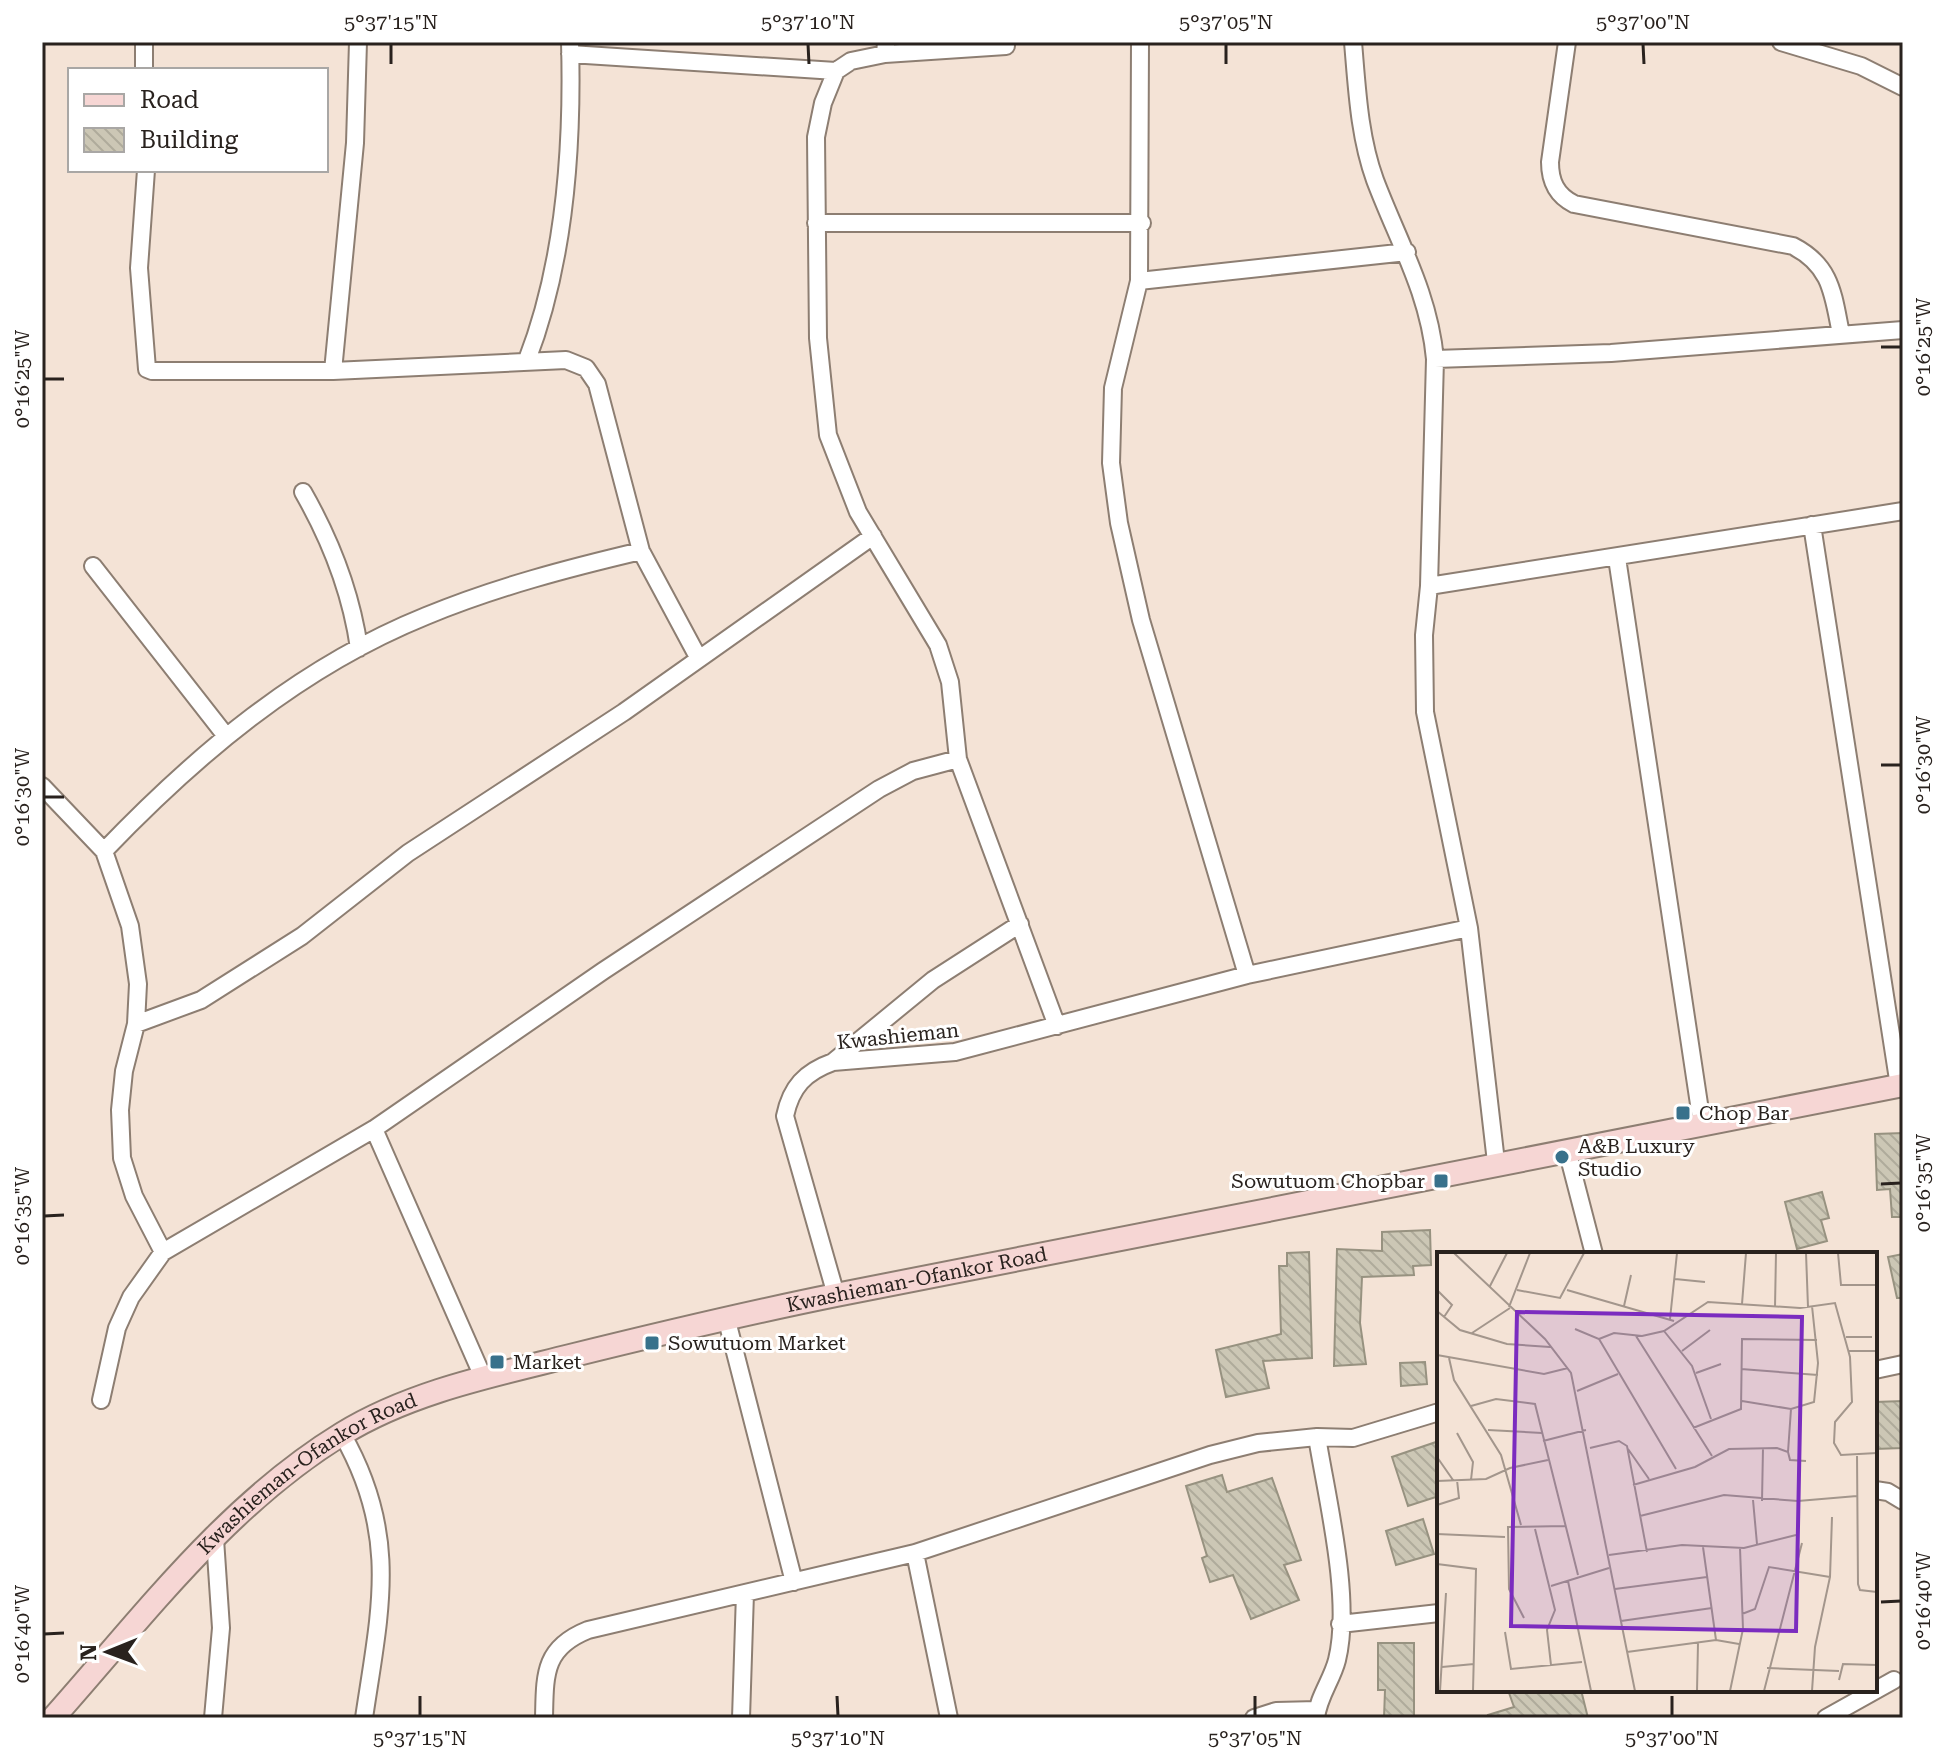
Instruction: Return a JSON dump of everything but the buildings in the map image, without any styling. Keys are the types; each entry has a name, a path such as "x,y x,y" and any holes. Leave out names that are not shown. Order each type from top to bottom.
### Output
{"main road":[{"name":"Kwashieman-Ofankor Road","path":"53,1718 168,1586 262,1494 342,1434 373,1418 483,1377 726,1317 1496,1162 1901,1086"}],"street":[{"path":"144,42 144,68"},
{"path":"333,371 355,143 358,42"},
{"path":"1140,42 1142,223 1139,281 1113,388 1111,463 1119,523 1141,620 1247,975"},
{"path":"1353,42 1360,119 1374,179 1425,298 1435,359 1429,586 1423,646 1425,712 1469,928 1496,1162"},
{"path":"1567,42 1550,162 1550,177 1564,199 1574,204 1793,246 1812,255 1829,282 1841,334"},
{"path":"1781,42 1861,66 1903,87"},
{"path":"1006,46 885,48 851,61 836,71 823,103 816,137 818,338 828,435 842,476 873,536 938,645 950,682 958,759 1057,1026"},
{"path":"527,360 543,319 559,243 570,48 836,71"},
{"path":"146,172 139,268 147,369 333,371 566,360 592,375 641,551 699,659"},
{"path":"816,223 1142,223"},
{"path":"1139,281 1407,252"},
{"path":"1435,359 1584,355 1903,330"},
{"path":"303,492 337,557 355,618 359,648"},
{"path":"1429,586 1903,511"},
{"path":"1812,525 1901,1086"},
{"path":"136,1024 201,1000 302,936 408,853 699,659 873,536"},
{"path":"104,851 177,778 226,736 305,679 359,648 424,616 481,596 550,573 641,551"},
{"path":"1617,558 1702,1124"},
{"path":"93,566 226,736"},
{"path":"101,1400 117,1328 131,1297 163,1252 374,1129 603,971 879,789 913,771 958,759"},
{"path":"43,789 104,851 130,926 136,955 136,1024 124,1071 120,1110 122,1158 134,1196 163,1252"},
{"path":"833,1062 933,980 1020,924"},
{"name":"Kwashieman","path":"836,1295 785,1116 794,1087 818,1067 833,1062 955,1052 1247,975 1469,928"},
{"path":"374,1129 483,1377"},
{"path":"1567,1150 1593,1252"},
{"path":"726,1317 794,1582"},
{"path":"1877,1370 1903,1364"},
{"path":"544,1718 549,1662 571,1637 915,1553 1210,1455 1258,1443 1317,1437 1353,1438 1437,1413"},
{"path":"342,1434 361,1467 374,1505 382,1562 378,1631 364,1718"},
{"path":"1254,1718 1276,1711 1316,1714 1337,1660 1340,1624 1333,1537 1317,1437"},
{"path":"1877,1490 1888,1492 1903,1501"},
{"path":"213,1718 221,1628 215,1539"},
{"path":"915,1553 949,1718"},
{"path":"741,1718 745,1593"},
{"path":"1340,1624 1437,1613"},
{"path":"1877,1690 1894,1680"},
{"path":"1826,1718 1873,1692"}],"place":[{"name":"Chop Bar","path":"1683,1113"},
{"name":"A&B Luxury Studio","path":"1562,1157"},
{"name":"Sowutuom Chopbar","path":"1441,1181"},
{"name":"Sowutuom Market","path":"652,1343"},
{"name":"Market","path":"497,1362"}]}
